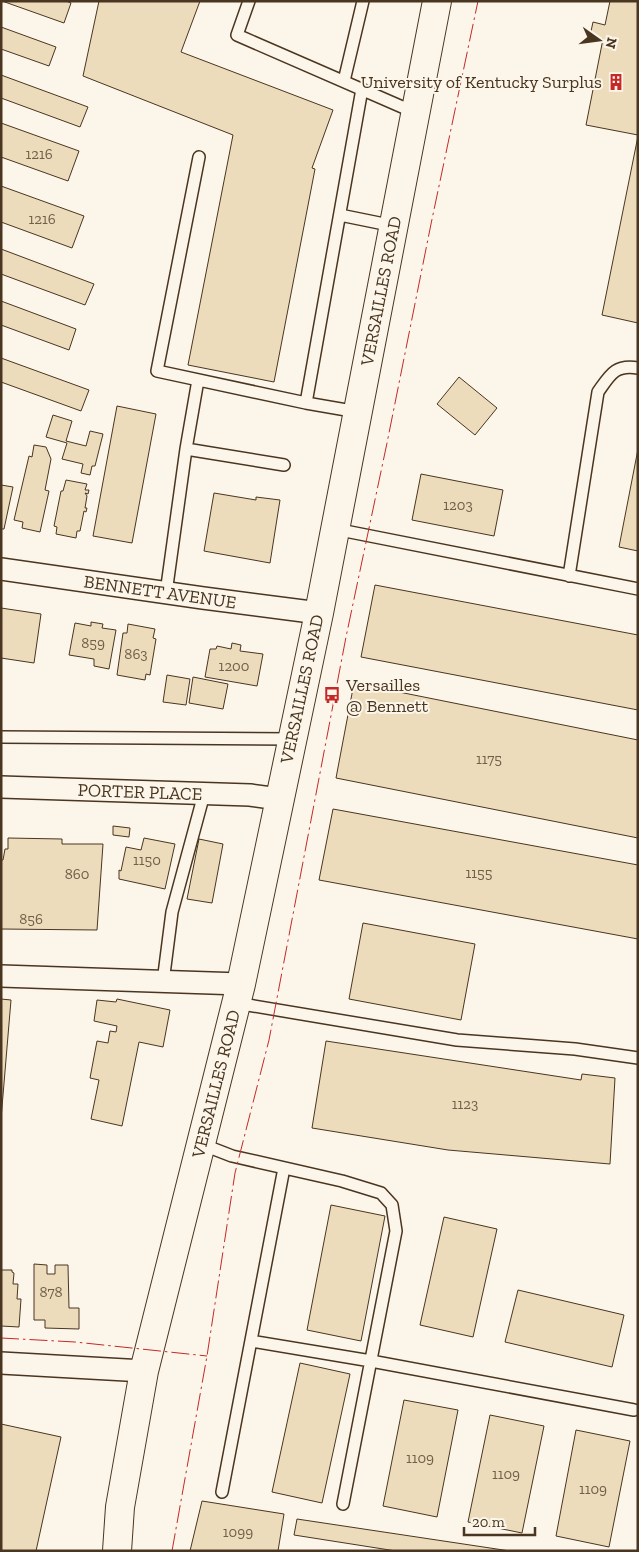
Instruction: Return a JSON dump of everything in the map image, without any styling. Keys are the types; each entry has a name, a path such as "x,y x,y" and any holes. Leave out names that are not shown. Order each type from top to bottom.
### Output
{"main road":[{"name":"VERSAILLES ROAD","path":"117,1551 120,1507 144,1371 238,994 335,530 437,1"}],"street":[{"name":"BENNETT AVENUE","path":"1,569 318,613"},
{"name":"PORTER PLACE","path":"1,787 250,795 279,798"},
{"path":"1,976 163,982 238,994"},
{"path":"1,1363 144,1371"}],"lane":[{"path":"249,1 237,35 416,113"},
{"path":"344,81 363,1"},
{"path":"306,403 362,90"},
{"path":"199,157 157,371 306,403 358,412"},
{"path":"340,215 394,226"},
{"path":"569,576 598,392 612,372 626,366 638,368"},
{"path":"166,593 186,449 198,380"},
{"path":"186,449 284,465"},
{"path":"335,530 638,589"},
{"path":"1,737 292,739"},
{"path":"163,982 172,912 204,794"},
{"path":"238,994 457,1040 575,1049 638,1058"},
{"path":"201,1144 232,1156 342,1180 381,1193 392,1205 396,1231 343,1504"},
{"path":"222,1492 284,1168"},
{"path":"251,1341 634,1410"}],"building":[{"path":"2,1 66,1 71,3 64,23"},
{"path":"99,1 200,1 181,52 333,110 312,168 315,169 274,382 188,365 233,135 83,76"},
{"name":"University of Kentucky Surplus","path":"610,1 638,1 638,135 586,125 603,39 590,36 593,22 605,25"},
{"path":"1,27 56,47 49,66 1,49"},
{"path":"1,75 88,107 80,127 1,98"},
{"path":"1,123 79,151 68,181 1,157"},
{"path":"638,136 638,323 602,315"},
{"path":"1,186 84,216 72,248 1,222"},
{"path":"1,249 94,284 85,305 1,274"},
{"path":"1,301 76,329 69,350 1,325"},
{"path":"1,358 89,390 81,411 1,382"},
{"path":"459,377 497,408 475,435 437,404"},
{"path":"117,406 156,414 132,543 93,536"},
{"path":"53,415 72,421 66,441 86,446 90,431 103,434 95,466 92,466 90,475 81,473 83,464 62,459 67,443 46,437"},
{"path":"34,445 46,447 51,459 45,490 49,491 40,532 22,528 23,522 14,520 29,456 32,457"},
{"path":"638,449 638,551 619,547"},
{"path":"421,474 503,490 494,536 412,520"},
{"path":"66,480 87,484 85,490 89,490 88,494 85,493 87,496 85,508 87,508 86,512 84,511 80,531 77,531 76,538 56,534 57,527 54,526 61,491 63,491"},
{"path":"1,485 13,487 4,529 1,529"},
{"path":"214,493 256,500 256,497 280,500 270,563 204,551"},
{"path":"375,585 638,635 638,710 361,657"},
{"path":"1,608 41,614 34,663 1,658"},
{"path":"91,622 103,624 102,628 116,630 109,669 94,666 94,659 69,655 75,623 91,626"},
{"path":"128,624 155,629 153,638 156,639 150,675 146,674 145,680 117,675 123,633 127,633"},
{"path":"232,643 241,645 240,651 263,654 257,686 205,677 210,649 216,649 217,646 231,649"},
{"path":"167,675 190,679 186,705 163,702"},
{"path":"193,677 228,684 223,709 189,703"},
{"path":"354,683 638,740 638,838 336,778"},
{"path":"333,809 638,865 638,939 319,880"},
{"path":"113,826 130,828 129,837 113,835"},
{"path":"8,838 62,839 62,844 103,844 97,930 1,929 1,860 3,860 5,849 8,849"},
{"path":"144,838 175,844 165,889 119,879 119,870 121,871 126,847 141,850"},
{"path":"199,839 223,844 212,903 187,899"},
{"path":"363,923 475,944 461,1020 349,999"},
{"path":"1,999 11,1000 1,1119"},
{"path":"117,999 170,1010 163,1047 139,1042 122,1126 91,1119 99,1080 90,1078 97,1041 108,1043 110,1031 116,1032 117,1026 94,1021 97,1000 116,1002"},
{"path":"326,1041 581,1080 582,1074 615,1078 610,1164 448,1150 312,1128"},
{"path":"331,1205 385,1216 361,1341 307,1330"},
{"path":"444,1217 497,1229 473,1337 420,1325"},
{"path":"34,1264 47,1265 47,1274 55,1274 55,1265 68,1265 69,1308 79,1308 79,1329 45,1328 45,1320 34,1320"},
{"path":"1,1270 12,1270 14,1273 13,1284 18,1284 17,1299 21,1299 19,1327 1,1326"},
{"path":"518,1290 624,1315 612,1367 505,1342"},
{"path":"300,1363 350,1374 322,1503 272,1492"},
{"path":"404,1400 458,1410 437,1517 383,1506"},
{"path":"490,1415 544,1426 522,1533 468,1522"},
{"path":"1,1424 61,1437 36,1551 1,1551"},
{"path":"576,1430 630,1441 609,1547 556,1536"},
{"path":"202,1501 284,1514 278,1551 190,1551"},
{"path":"297,1519 510,1551 396,1551 294,1535"}],"power":[{"path":"172,1551 207,1356 235,1173 269,1040 346,637 478,1"},
{"path":"1,1338 75,1342 207,1356"}],"place":[{"name":"University of Kentucky Surplus","path":"616,82"},
{"name":"Versailles @ Bennett","path":"332,695"}]}
